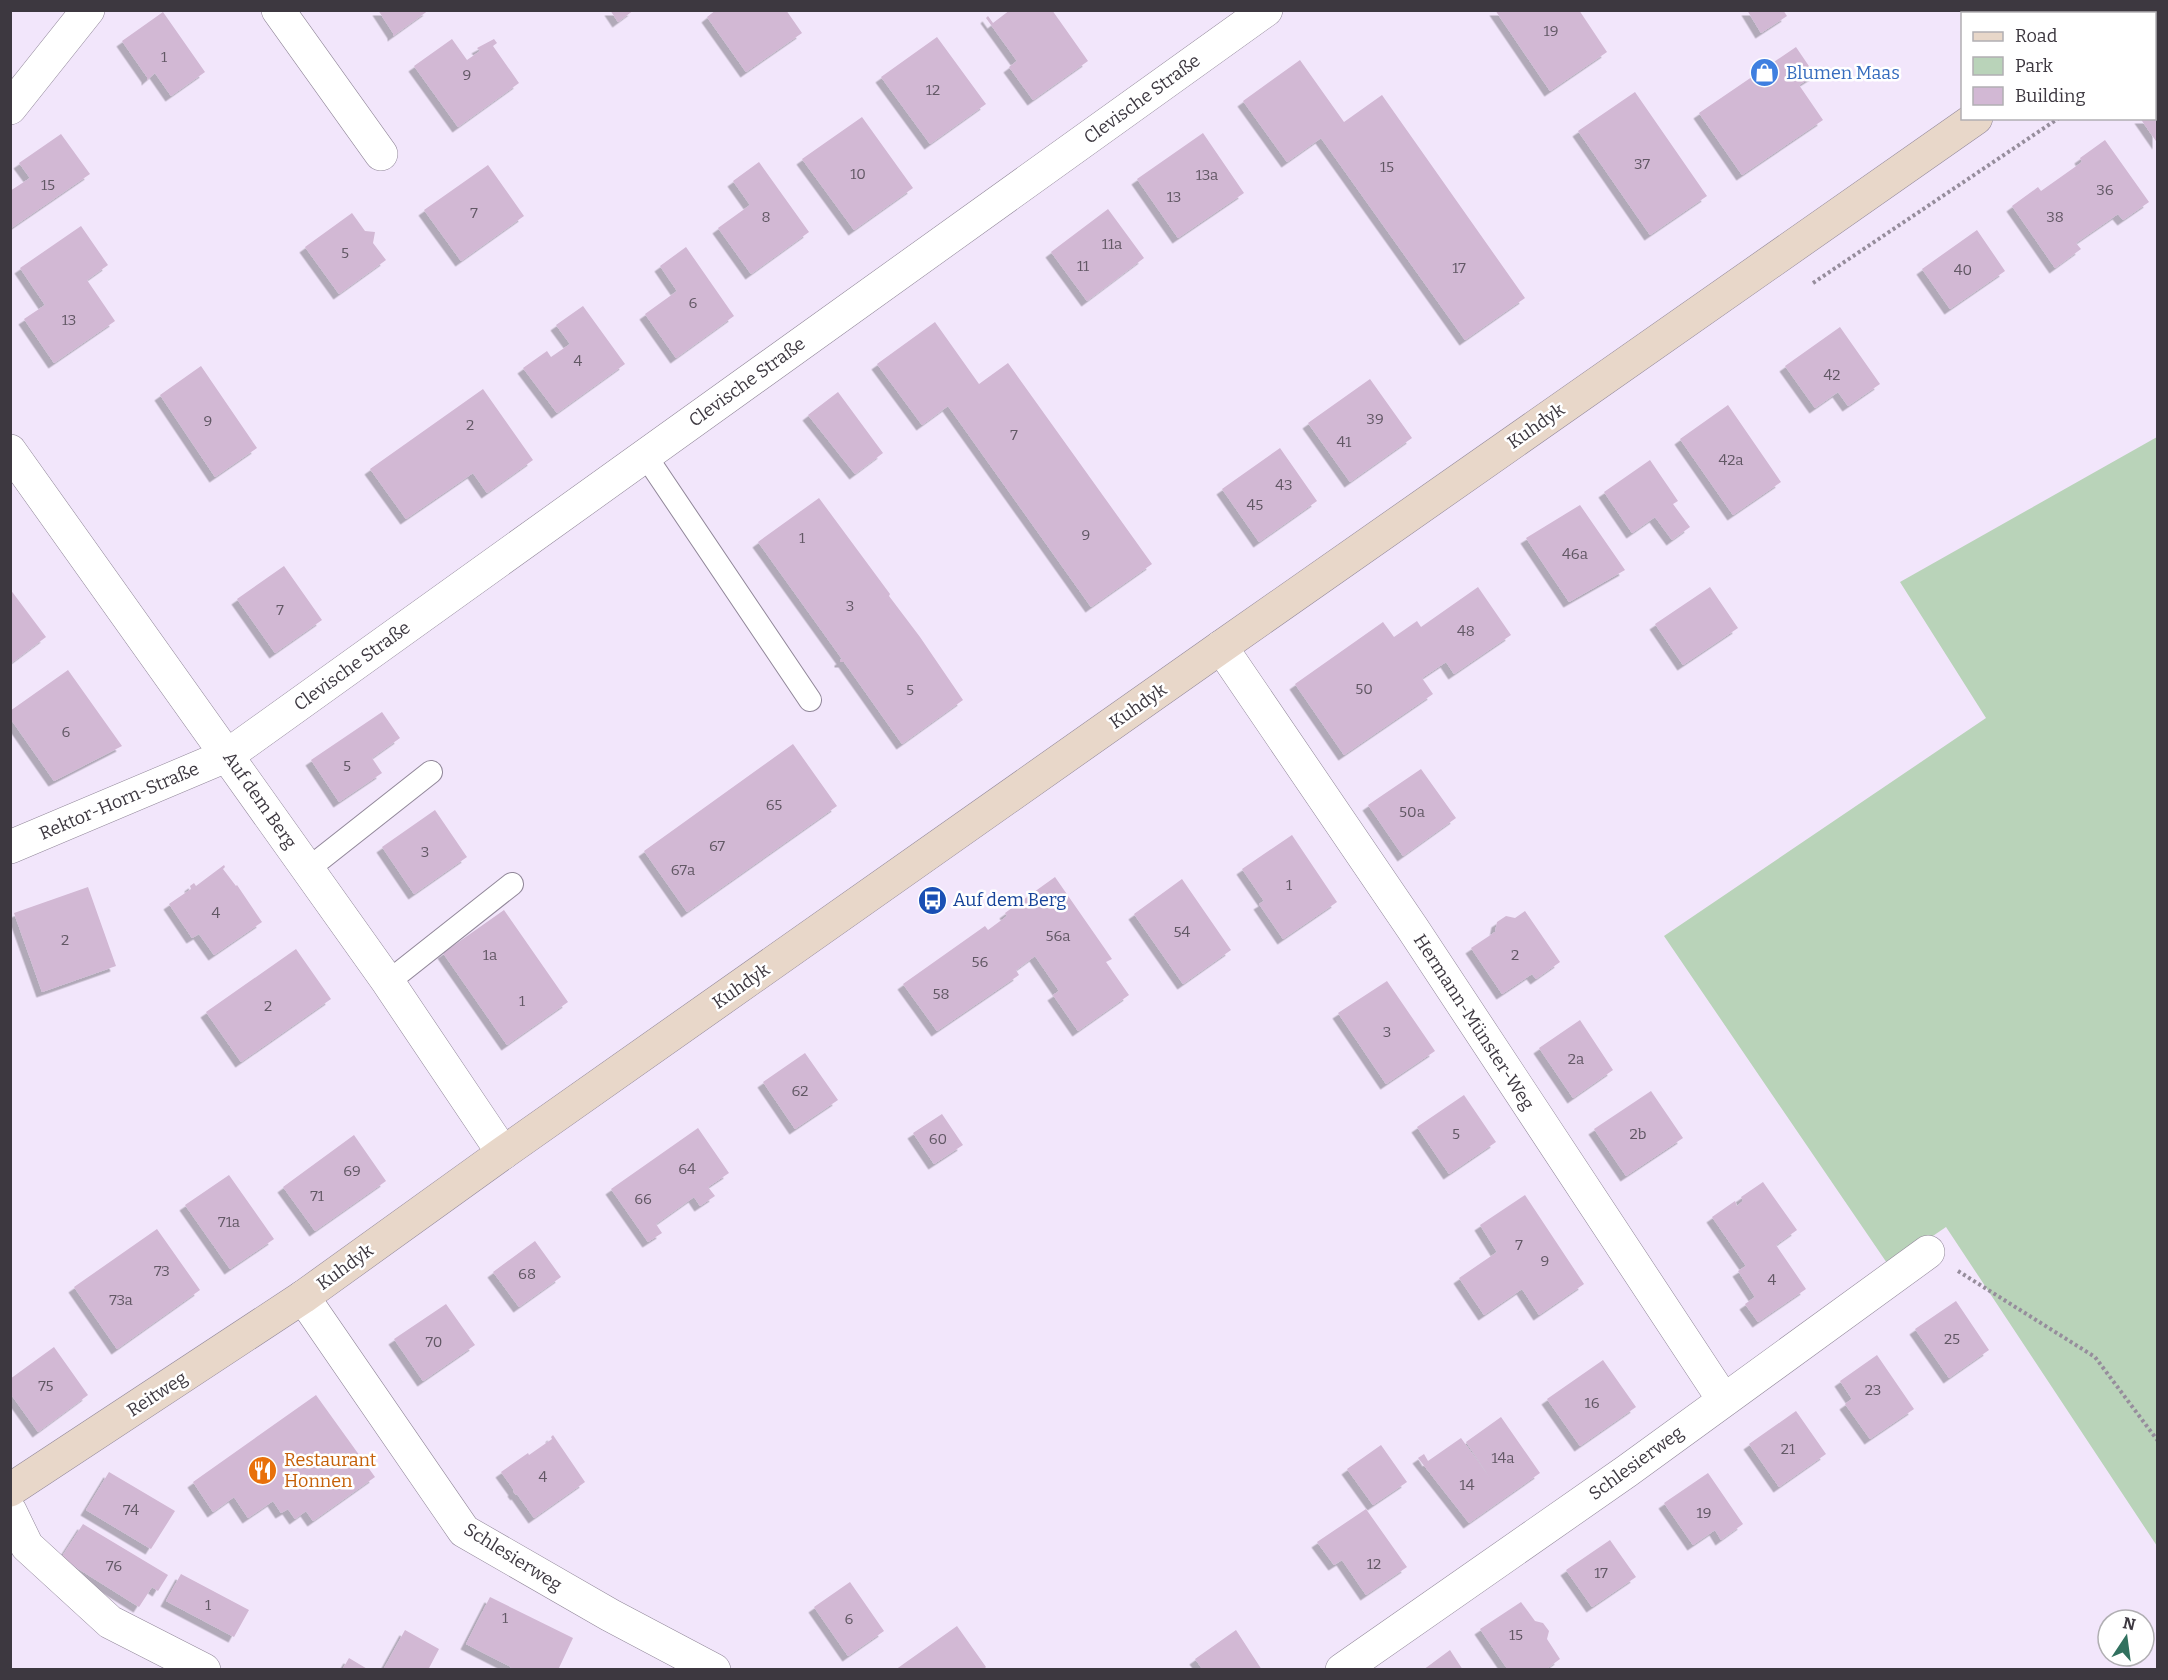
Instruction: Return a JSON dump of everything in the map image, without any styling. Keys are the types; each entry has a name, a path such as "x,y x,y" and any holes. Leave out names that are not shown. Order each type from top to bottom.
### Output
{"main road":[{"name":"Kuhdyk","path":"303,1297 503,1153 1221,647 1974,120"},
{"name":"Reitweg","path":"10,1490 303,1297"}],"street":[{"path":"10,108 88,10"},
{"path":"278,10 381,154"},
{"name":"Clevische Straße","path":"228,754 1266,10"},
{"name":"Auf dem Berg","path":"10,451 228,754 388,982 503,1153"},
{"name":"Hermann-Münster-Weg","path":"1221,647 1420,939 1724,1399"},
{"name":"Rektor-Horn-Straße","path":"10,847 228,754"},
{"name":"Schlesierweg","path":"1342,1670 1627,1470 1928,1252"},
{"name":"Schlesierweg","path":"303,1297 464,1531 610,1615 714,1670"},
{"path":"10,1511 27,1546 110,1622 204,1670"}],"lane":[{"path":"645,455 810,700"},
{"path":"308,869 431,772"},
{"path":"388,982 512,884"}],"path":[{"path":"1928,1252 2095,1357 2157,1441"}],"green space":[{"path":"2157,437 2157,1546 1946,1227 1889,1266 1664,936 1986,718 1900,582"}],"building":[{"path":"378,10 429,10 393,36"},
{"path":"610,10 634,10 618,22"},
{"path":"716,10 786,10 802,33 746,72 707,17"},
{"path":"1010,10 1052,10 1088,61 1033,100 1009,67 1017,61 986,18 988,16 993,23"},
{"path":"1495,10 1579,10 1607,52 1550,91"},
{"path":"1747,10 1783,10 1787,16 1761,33"},
{"path":"163,12 205,72 171,96 155,73 147,80 122,41"},
{"path":"937,37 986,104 930,144 881,77"},
{"path":"452,39 467,60 480,51 477,48 494,39 497,43 493,46 519,83 458,127 414,66"},
{"path":"1796,47 1815,75 1799,85 1823,120 1742,175 1699,113"},
{"path":"1300,60 1344,122 1382,95 1525,298 1465,340 1321,138 1287,162 1243,101"},
{"path":"1635,92 1707,196 1650,235 1578,131"},
{"path":"2158,103 2158,144 2141,120 2156,120 2156,104"},
{"path":"862,117 913,188 854,230 802,159"},
{"path":"1203,133 1244,193 1178,238 1137,179"},
{"path":"61,134 90,174 10,229 10,191 30,178 19,163"},
{"path":"2105,140 2149,202 2123,220 2118,214 2076,243 2081,249 2055,268 2012,206 2038,187 2041,191 2082,162 2080,158"},
{"path":"759,162 809,232 751,274 718,228 750,205 733,181"},
{"path":"488,165 524,216 461,261 424,210"},
{"path":"1108,209 1144,258 1087,301 1051,252"},
{"path":"352,213 365,231 375,232 373,243 386,260 339,294 305,247"},
{"path":"81,226 108,265 87,280 115,321 54,363 24,319 45,305 20,268"},
{"path":"1977,230 2005,271 1950,309 1922,269"},
{"path":"686,247 734,316 676,358 645,314 677,291 660,266"},
{"path":"583,306 625,364 557,413 523,368 547,351 551,357 570,344 556,325"},
{"path":"935,322 979,384 1008,363 1152,564 1091,607 948,406 922,425 877,364"},
{"path":"1840,327 1880,384 1848,406 1838,392 1815,408 1785,366"},
{"path":"201,366 257,448 215,477 160,395"},
{"path":"1370,379 1412,438 1350,482 1308,423"},
{"path":"483,389 533,460 487,493 473,473 406,519 370,469"},
{"path":"838,392 883,453 855,474 808,415"},
{"path":"1728,405 1781,482 1733,515 1680,439"},
{"path":"1280,448 1317,501 1259,542 1222,489"},
{"path":"1650,460 1678,501 1673,504 1690,527 1672,540 1655,517 1632,533 1604,492"},
{"path":"819,498 890,594 889,596 963,700 902,744 844,662 840,662 842,659 758,542"},
{"path":"1580,505 1625,570 1569,602 1526,538"},
{"path":"284,566 322,620 275,653 237,599"},
{"path":"1478,587 1511,635 1454,674 1446,662 1422,678 1433,694 1344,755 1295,684 1383,622 1394,637 1417,621 1421,627"},
{"path":"1710,587 1738,628 1683,665 1655,624"},
{"path":"10,589 46,637 10,664"},
{"path":"68,670 122,746 54,781 10,718 10,711"},
{"path":"382,712 400,738 372,758 382,773 339,802 311,760"},
{"path":"793,744 837,806 687,912 644,851"},
{"path":"1421,769 1456,818 1403,856 1368,805"},
{"path":"435,810 467,857 414,894 382,847"},
{"path":"1292,835 1337,902 1283,939 1259,904 1264,901 1242,869"},
{"path":"224,865 223,869 262,922 214,955 199,934 192,938 169,904 191,889 190,886 194,883 196,886"},
{"path":"1055,877 1112,959 1106,962 1129,995 1078,1031 1053,995 1059,991 1035,956 1016,970 1019,975 937,1031 903,984 985,926 988,930 1007,916 1005,913"},
{"path":"1182,879 1231,950 1183,984 1134,914"},
{"path":"88,887 116,966 42,992 14,913"},
{"path":"504,910 568,1002 507,1045 443,953"},
{"path":"1525,911 1560,962 1536,979 1532,974 1502,994 1471,948 1495,932 1497,922 1506,916 1515,918"},
{"path":"296,949 331,999 241,1062 206,1012"},
{"path":"1387,981 1435,1051 1386,1084 1338,1013"},
{"path":"1580,1020 1613,1070 1573,1098 1539,1048"},
{"path":"805,1053 838,1100 795,1129 763,1082"},
{"path":"1651,1091 1683,1138 1626,1176 1594,1129"},
{"path":"1464,1095 1496,1142 1449,1174 1417,1127"},
{"path":"942,1114 963,1145 934,1164 913,1133"},
{"path":"698,1128 729,1173 708,1187 715,1196 700,1206 694,1197 656,1224 662,1233 648,1242 611,1189"},
{"path":"354,1135 386,1181 315,1231 283,1187"},
{"path":"229,1175 274,1239 230,1269 185,1205"},
{"path":"1763,1182 1797,1230 1776,1245 1806,1289 1758,1322 1745,1304 1755,1297 1738,1271 1746,1266 1712,1217 1735,1201 1737,1206 1743,1201 1741,1197"},
{"path":"1525,1195 1584,1284 1539,1315 1522,1289 1484,1315 1459,1278 1497,1252 1480,1225"},
{"path":"157,1229 200,1290 117,1349 74,1287"},
{"path":"535,1241 561,1277 519,1307 493,1272"},
{"path":"1956,1301 1989,1350 1949,1378 1915,1329"},
{"path":"446,1304 475,1345 423,1381 394,1339"},
{"path":"54,1347 88,1395 38,1432 10,1393 10,1379"},
{"path":"1877,1355 1914,1409 1870,1439 1845,1404 1852,1399 1840,1381"},
{"path":"1603,1360 1636,1407 1580,1446 1547,1399"},
{"path":"316,1395 375,1477 313,1521 306,1511 295,1519 288,1509 281,1513 273,1501 248,1518 234,1497 213,1512 193,1482"},
{"path":"1796,1411 1826,1454 1779,1487 1749,1444"},
{"path":"1501,1417 1540,1473 1469,1523 1418,1458 1424,1454 1428,1461 1461,1438 1490,1478 1466,1442"},
{"path":"553,1435 585,1482 534,1518 501,1472 552,1439"},
{"path":"1381,1445 1407,1482 1373,1505 1347,1469"},
{"path":"109,1472 175,1511 151,1549 86,1510"},
{"path":"1708,1473 1743,1524 1721,1540 1715,1530 1693,1545 1664,1503"},
{"path":"1366,1509 1407,1567 1366,1595 1342,1560 1334,1565 1317,1542"},
{"path":"83,1524 168,1575 158,1591 152,1587 139,1607 61,1558"},
{"path":"1610,1540 1636,1577 1592,1607 1566,1570"},
{"path":"181,1574 249,1610 234,1637 166,1601"},
{"path":"850,1582 884,1631 848,1656 814,1607"},
{"path":"490,1597 573,1638 558,1670 509,1670 511,1667 466,1644"},
{"path":"1521,1602 1535,1621 1543,1623 1549,1631 1547,1639 1560,1659 1545,1670 1508,1670 1480,1629"},
{"path":"957,1626 986,1667 983,1670 895,1670"},
{"path":"405,1630 439,1649 428,1670 383,1670"},
{"path":"1236,1630 1262,1670 1203,1670 1195,1659"},
{"path":"1450,1650 1463,1670 1423,1670"},
{"path":"349,1658 369,1670 342,1670"}],"place":[{"name":"Blumen Maas","path":"1765,73"},
{"name":"Auf dem Berg","path":"932,900"},
{"name":"Restaurant Honnen","path":"263,1470"}]}
